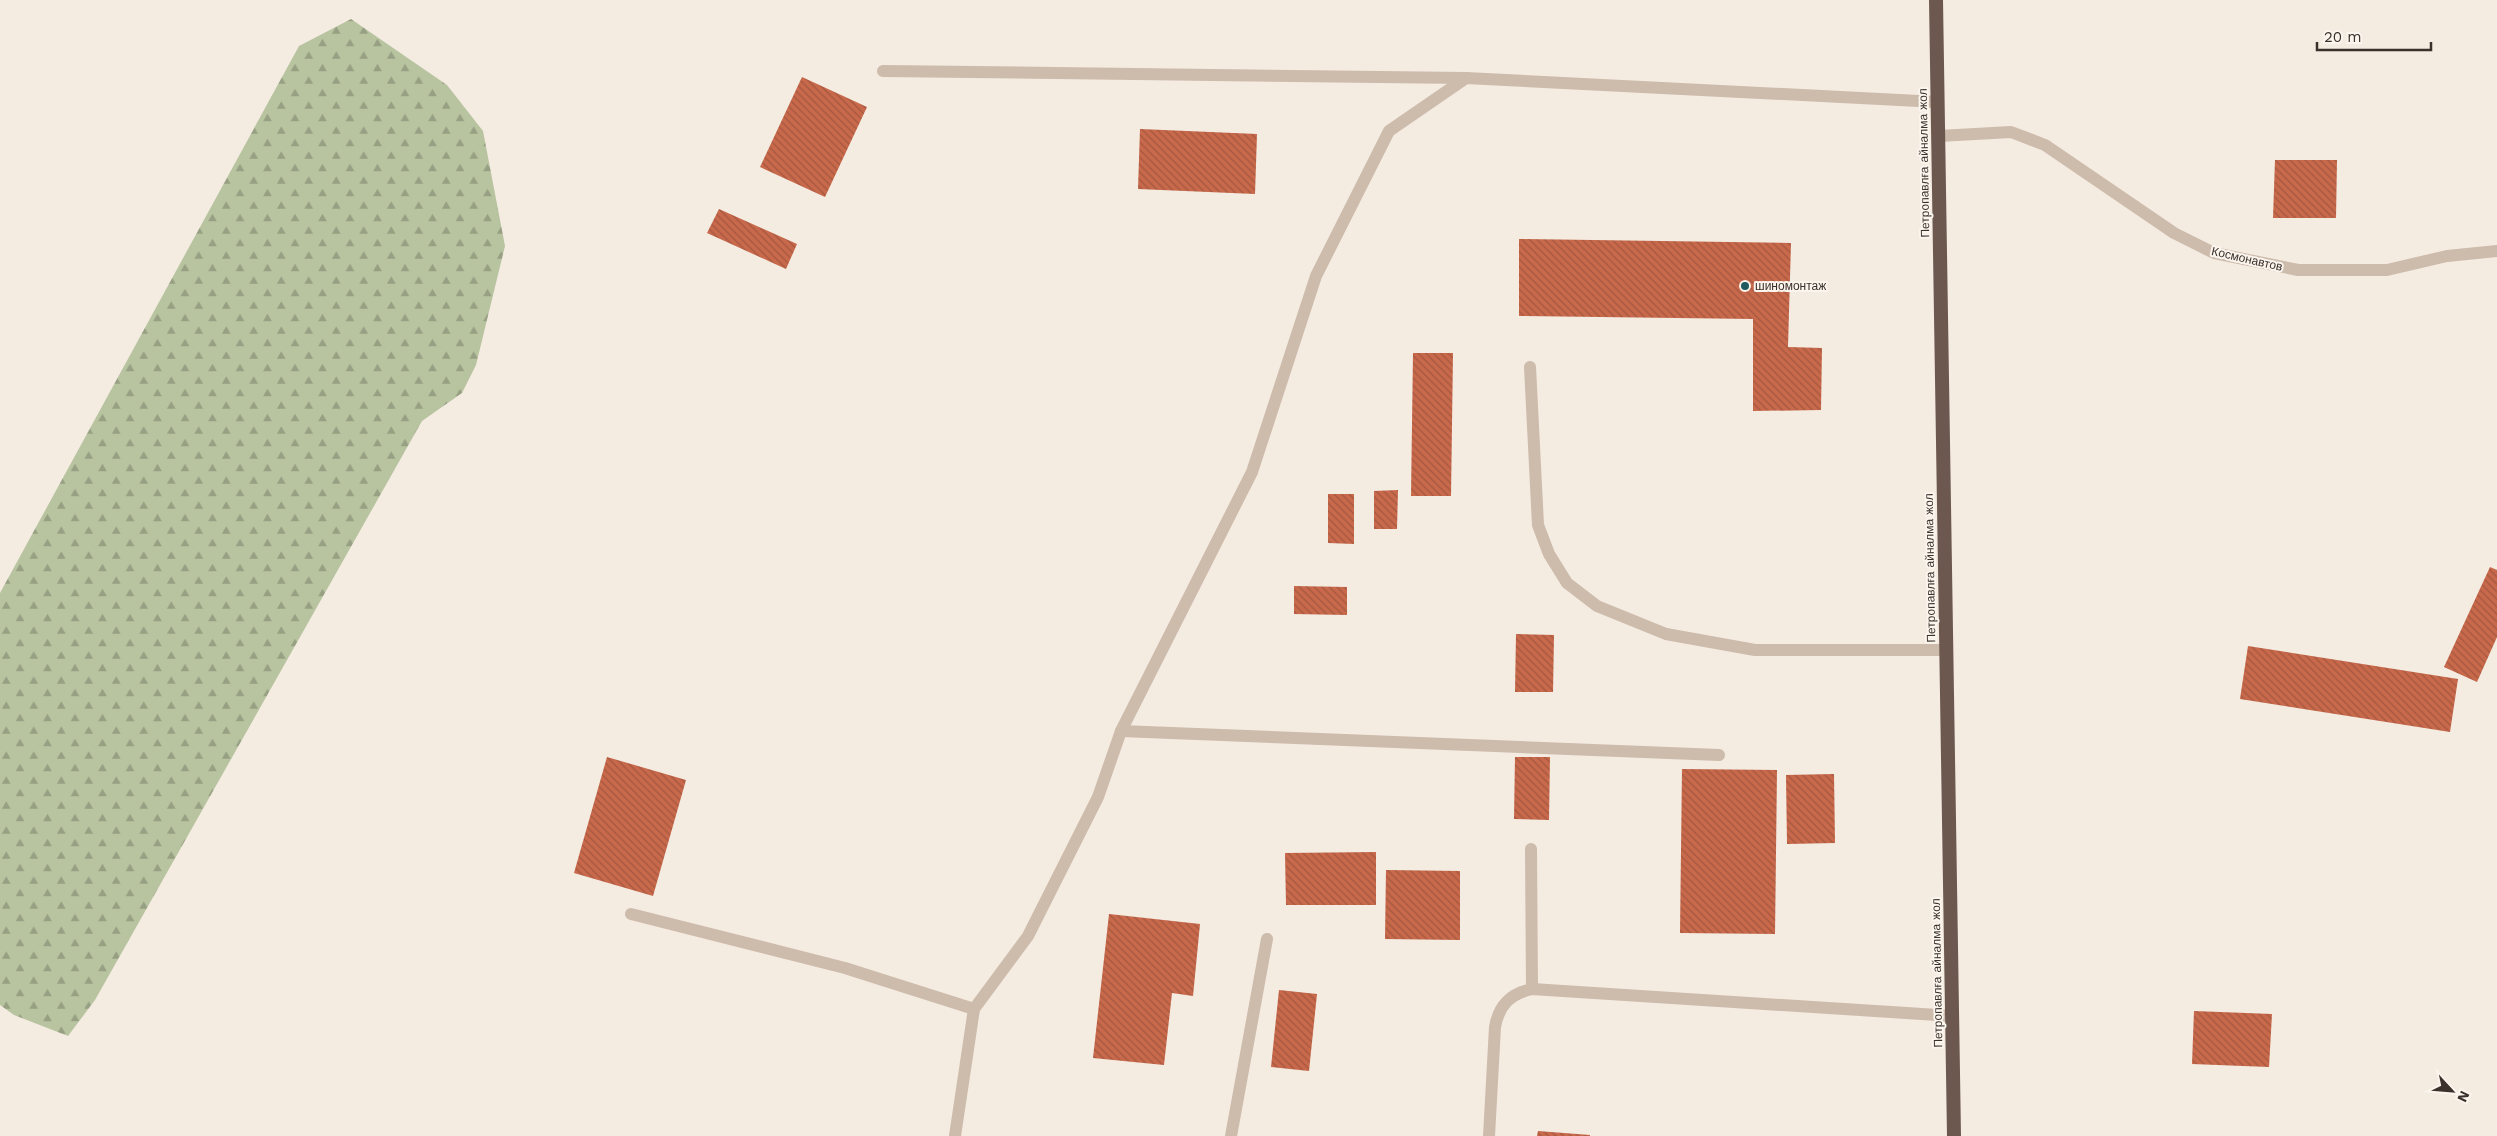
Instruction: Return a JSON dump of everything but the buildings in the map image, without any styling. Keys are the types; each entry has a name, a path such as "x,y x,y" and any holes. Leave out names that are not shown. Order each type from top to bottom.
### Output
{"highway":[{"name":"Петропавлға айналма жол","path":"1936,0 1954,1136"}],"street":[{"path":"883,71 1466,78 1938,102"},
{"path":"955,1136 974,1009 1028,936 1098,797 1121,731 1252,472 1316,276 1389,131 1466,78"},
{"name":"Космонавтов","path":"1939,136 2011,132 2045,146 2174,233 2214,253 2298,270 2387,270 2447,256 2497,250"},
{"path":"1530,367 1538,525 1549,554 1567,583 1597,606 1666,634 1755,650 1946,650"},
{"path":"1121,731 1719,755"},
{"path":"1531,850 1532,989"},
{"path":"631,914 845,968 974,1009"},
{"path":"1231,1136 1267,940"},
{"path":"1489,1136 1498,1013 1506,1001 1519,992 1532,989 1953,1016"}],"green space":[{"path":"351,19 447,85 483,131 505,246 476,365 462,393 422,421 95,1000 68,1036 14,1015 0,1005 0,593 299,46"}],"place":[{"name":"шиномонтаж","path":"1745,286"}]}
